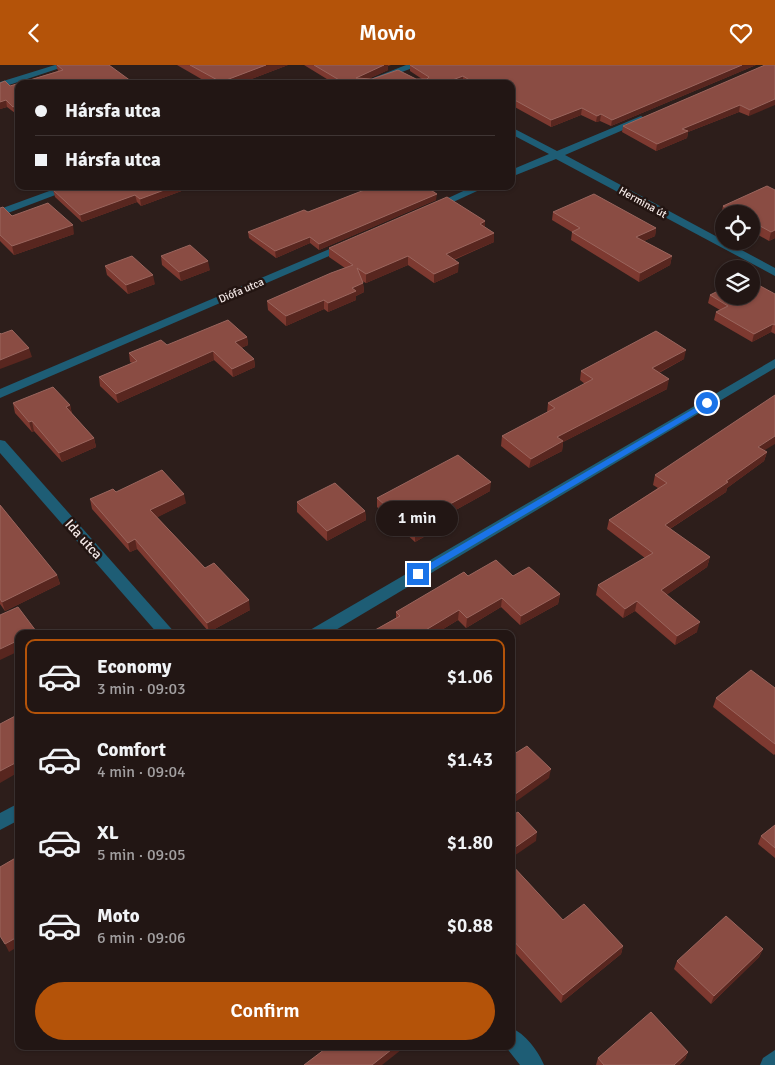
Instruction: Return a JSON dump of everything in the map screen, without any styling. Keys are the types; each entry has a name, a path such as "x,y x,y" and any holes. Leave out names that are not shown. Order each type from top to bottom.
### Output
{"street":[{"path":"16,80 64,65"},
{"path":"388,65 403,73"},
{"path":"377,80 403,73 415,65"},
{"path":"0,85 15,80"},
{"path":"515,172 654,113"},
{"name":"Hermina út","path":"515,132 775,273"},
{"path":"0,213 63,190"},
{"path":"419,214 474,190"},
{"name":"Diófa utca","path":"0,394 355,241"},
{"path":"323,630 775,363"},
{"name":"Ida utca","path":"0,444 164,630"},
{"path":"0,822 15,813"},
{"path":"515,1043 534,1065"},
{"path":"770,1065 775,1060"}],"building":[{"path":"57,65 109,65 130,80 30,80 63,70"},
{"path":"190,65 266,65 226,80 217,80"},
{"path":"314,65 384,65 356,78 372,79 398,70 416,79 427,79 429,77 410,65 742,65 612,120 601,114 597,116 582,108 551,120 515,100 515,80 470,80 463,76 452,80 339,80"},
{"path":"765,65 775,65 775,99 750,110 740,105 682,129 688,131 657,144 623,126"},
{"path":"5,81 10,86 15,84 15,106 13,107 6,100 0,102 0,83"},
{"path":"767,186 775,190 775,230 771,232 760,226 760,205 725,205"},
{"path":"53,190 164,190 140,199 135,195 80,215"},
{"path":"364,190 430,190 437,194 319,244 310,237 275,251 248,232 304,210 308,212"},
{"path":"594,194 656,228 636,237 672,256 640,273 572,232 580,228 553,212"},
{"path":"447,197 485,221 480,224 494,233 446,254 459,263 434,274 408,256 366,274 357,268 363,283 352,288 356,291 328,303 324,300 286,316 267,301 353,265 329,248"},
{"path":"48,203 73,225 12,246 0,235 0,208 3,207 12,216"},
{"path":"190,245 208,261 179,272 161,256"},
{"path":"132,256 153,275 126,285 105,266"},
{"path":"760,286 775,294 775,325 773,324 754,334 716,312 728,306 726,305 760,305"},
{"path":"228,320 247,337 235,342 254,359 232,369 213,351 116,394 99,377 137,361 129,353 161,340 167,345"},
{"path":"12,330 29,348 0,360 0,333"},
{"path":"656,331 686,350 652,368 669,379 557,437 563,441 531,459 502,436 555,408 548,403 593,379 581,371"},
{"path":"53,387 70,405 66,407 94,438 59,453 32,421 29,422 13,403"},
{"path":"775,395 775,436 758,447 767,452 726,481 728,482 665,525 710,557 661,590 700,622 677,636 637,601 625,609 598,585 653,553 609,520 667,483 655,475"},
{"path":"458,455 491,482 437,511 443,516 415,532 377,498"},
{"path":"162,470 184,494 150,510 205,568 214,563 249,600 207,623 135,539 128,543 90,499 113,489 116,492"},
{"path":"335,483 365,511 327,531 297,502"},
{"path":"0,505 57,575 2,602 0,599"},
{"path":"496,560 513,576 529,567 560,594 521,616 502,598 467,618 459,610 426,630 375,630 400,616 396,612 464,572 468,576"},
{"path":"18,607 35,630 15,630 15,642 0,649 0,615"},
{"path":"751,670 775,688 775,744 716,698"},
{"path":"15,716 15,763 0,771 0,724"},
{"path":"527,746 551,769 515,794 515,754"},
{"path":"518,812 537,832 515,847 515,814"},
{"path":"775,825 775,848 761,836"},
{"path":"15,858 15,938 5,944 0,936 0,867"},
{"path":"515,868 563,920 584,904 623,946 563,995 515,942"},
{"path":"726,916 763,949 714,996 677,961"},
{"path":"651,1012 688,1052 674,1065 604,1065 598,1058"},
{"path":"324,1050 391,1050 372,1065 304,1065"}],"route":[{"path":"418,574 707,403"}]}
